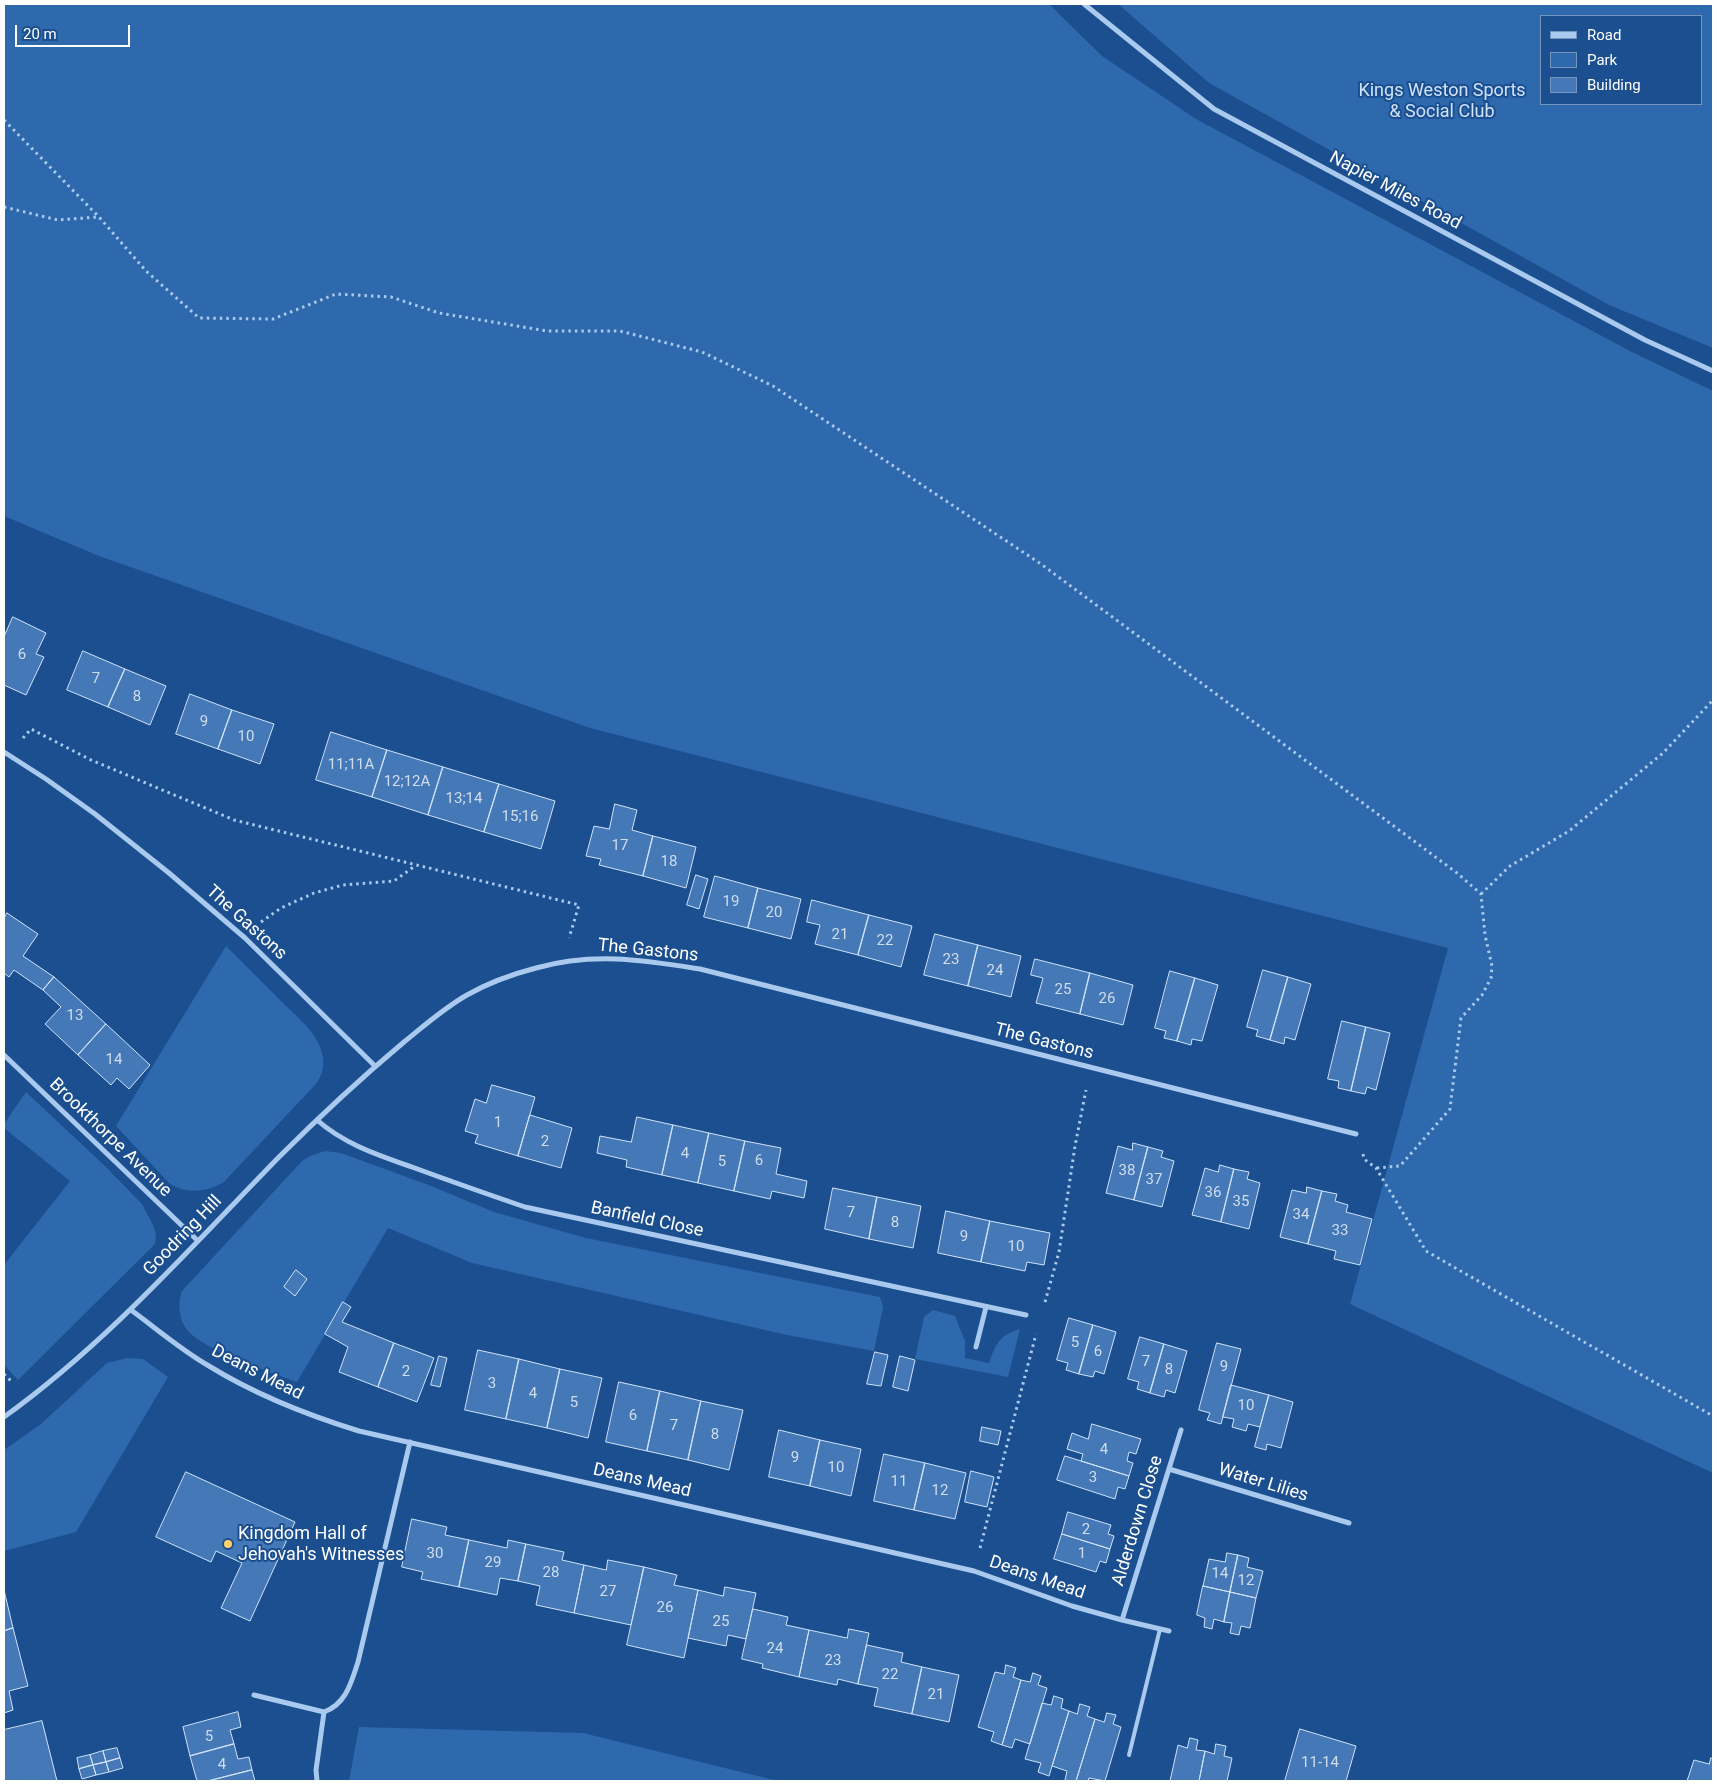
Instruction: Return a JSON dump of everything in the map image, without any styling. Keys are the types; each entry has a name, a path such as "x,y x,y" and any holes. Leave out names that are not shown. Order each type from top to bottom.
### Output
{"street":[{"name":"Napier Miles Road","path":"1084,4 1214,109 1636,335 1713,371"},
{"name":"The Gastons","path":"6,754 46,779 95,814 169,873 245,938 375,1066 442,1011 469,994 504,978 537,967 578,959 613,958 700,969 1356,1134"},
{"name":"Brookthorpe Avenue","path":"4,1055 197,1240"},
{"name":"Goodring Hill","path":"4,1417 82,1354 131,1310 197,1240 317,1120 375,1066"},
{"name":"Banfield Close","path":"317,1120 329,1130 361,1148 475,1191 525,1207 1026,1315"},
{"path":"976,1347 986,1307"},
{"name":"Deans Mead","path":"131,1310 208,1366 247,1388 327,1421 360,1431 974,1571 1072,1606 1169,1631"},
{"name":"Alderdown Close","path":"1122,1620 1181,1430"},
{"path":"254,1694 324,1712 336,1706 345,1695 358,1662 410,1442"},
{"name":"Water Lilies","path":"1169,1469 1349,1523"},
{"path":"317,1781 316,1770 324,1712"}],"lane":[{"path":"1129,1754 1160,1629"}],"path":[{"path":"4,120 99,217 146,271 199,318 273,319 336,294 391,297 439,313 547,331 620,331 702,352 764,382 1041,564 1457,873 1481,894 1485,935 1492,966 1492,978 1482,995 1461,1018 1450,1109 1400,1166 1376,1168 1426,1251 1713,1416"},
{"path":"4,207 58,220 99,217"},
{"path":"1481,894 1510,866 1568,831 1664,753 1713,700"},
{"path":"6,754 31,729 90,760 234,820 579,905 562,962"},
{"path":"245,938 260,923 281,908 300,898 343,885 394,881 416,865"},
{"path":"974,1571 1059,1252 1075,1146 1091,1068"},
{"path":"1026,1315 1040,1320"}],"green space":[{"path":"4,4 1049,4 1102,56 1196,119 1630,351 1713,391 1713,1473 1350,1304 1448,948 590,728 99,556 4,516"},
{"name":"Kings Weston Sports & Social Club","path":"1118,4 1713,4 1713,348 1609,305 1209,83"},
{"path":"226,946 309,1029 320,1047 323,1057 323,1068 314,1086 224,1182 203,1190 190,1191 169,1183 116,1126"},
{"path":"26,1092 105,1166 142,1204 156,1234 155,1244 18,1380 4,1365 4,1265 70,1181 4,1128 4,1124"},
{"path":"325,1151 341,1153 426,1184 494,1212 586,1238 880,1297 883,1307 874,1351 787,1335 472,1263 388,1228 297,1382 239,1360 197,1339 185,1327 180,1312 180,1301 182,1291 302,1161","holes":["296,1271 307,1279 295,1296 284,1287"]},
{"path":"933,1310 955,1316 965,1341 965,1358 989,1363 999,1341 1007,1334 1020,1329 1008,1377 915,1359 924,1317"},
{"path":"128,1358 143,1359 168,1377 76,1532 4,1551 4,1450 41,1424 107,1363"},
{"path":"359,1727 583,1733 778,1781 349,1781"}],"building":[{"path":"13,617 46,633 36,654 44,657 26,695 4,685 4,637"},
{"path":"83,651 125,669 108,707 67,690"},
{"path":"125,669 166,686 150,725 108,707"},
{"path":"190,694 232,710 218,749 176,734"},
{"path":"232,710 274,724 260,764 218,749"},
{"path":"331,732 387,750 372,797 316,780"},
{"path":"387,750 443,767 428,815 372,797"},
{"path":"443,767 499,784 484,832 428,815"},
{"path":"499,784 555,801 541,849 484,832"},
{"path":"615,804 637,810 632,830 653,836 643,876 599,865 601,859 586,856 594,826 609,829"},
{"path":"653,836 696,847 686,888 643,876"},
{"path":"696,875 708,879 699,909 687,905"},
{"path":"715,876 758,888 748,928 704,917"},
{"path":"758,888 801,899 791,939 748,928"},
{"path":"812,900 869,915 858,955 815,944 820,925 807,922"},
{"path":"7,913 38,934 23,956 54,977 43,990 14,970 9,977 4,973 4,919"},
{"path":"869,915 912,926 901,967 858,955"},
{"path":"935,934 978,945 968,986 924,975"},
{"path":"978,945 1021,956 1011,997 968,986"},
{"path":"1035,959 1090,973 1080,1014 1036,1003 1043,978 1031,975"},
{"path":"1263,970 1288,977 1270,1040 1256,1036 1258,1030 1247,1027"},
{"path":"1170,971 1195,978 1177,1041 1164,1038 1166,1031 1155,1028"},
{"path":"1090,973 1133,985 1123,1025 1080,1014"},
{"path":"54,977 106,1024 78,1055 45,1024 61,1007 43,990"},
{"path":"1288,977 1311,984 1295,1040 1285,1037 1284,1044 1270,1040"},
{"path":"1195,978 1218,985 1202,1041 1192,1039 1191,1045 1177,1041"},
{"path":"1342,1021 1366,1027 1351,1091 1338,1088 1339,1081 1328,1079"},
{"path":"106,1024 150,1065 129,1089 117,1078 111,1085 78,1055"},
{"path":"1366,1027 1390,1033 1376,1090 1367,1087 1365,1094 1351,1091"},
{"path":"492,1085 535,1097 518,1156 475,1143 478,1135 465,1131 475,1099 486,1103"},
{"path":"530,1115 572,1128 561,1168 518,1156"},
{"path":"637,1117 673,1125 662,1175 626,1167 627,1160 597,1153 600,1136 631,1142"},
{"path":"673,1125 709,1133 698,1183 662,1175"},
{"path":"709,1133 745,1141 734,1191 698,1183"},
{"path":"745,1141 781,1148 776,1174 807,1181 804,1198 772,1191 770,1199 734,1191"},
{"path":"1133,1143 1148,1147 1134,1200 1106,1193 1118,1146 1132,1150"},
{"path":"1148,1147 1163,1151 1161,1157 1174,1161 1162,1207 1134,1200"},
{"path":"1220,1165 1234,1169 1221,1222 1192,1215 1205,1168 1218,1172"},
{"path":"1234,1169 1249,1172 1247,1179 1260,1183 1249,1229 1221,1222"},
{"path":"1307,1187 1322,1191 1308,1244 1280,1237 1292,1190 1306,1193"},
{"path":"833,1188 877,1197 869,1239 825,1229"},
{"path":"1322,1191 1337,1194 1335,1201 1348,1205 1346,1212 1372,1219 1360,1265 1334,1259 1336,1251 1308,1244"},
{"path":"877,1197 921,1206 913,1248 869,1239"},
{"path":"946,1211 990,1221 981,1262 938,1253"},
{"path":"990,1221 1050,1233 1044,1265 1027,1262 1025,1271 981,1262"},
{"path":"296,1270 307,1279 295,1296 284,1287"},
{"path":"343,1302 351,1307 342,1322 394,1343 378,1387 339,1372 348,1347 325,1334"},
{"path":"1069,1318 1093,1325 1079,1374 1066,1370 1068,1363 1057,1360"},
{"path":"1093,1325 1116,1332 1104,1374 1095,1371 1093,1377 1079,1374"},
{"path":"1140,1337 1164,1344 1150,1393 1137,1389 1139,1382 1128,1379"},
{"path":"394,1343 434,1358 417,1402 378,1387"},
{"path":"1217,1343 1241,1349 1221,1424 1207,1420 1210,1413 1199,1410"},
{"path":"1164,1344 1187,1351 1175,1393 1166,1390 1164,1397 1150,1393"},
{"path":"478,1350 519,1359 506,1419 465,1410"},
{"path":"875,1352 888,1355 881,1386 867,1384"},
{"path":"439,1356 447,1358 440,1387 431,1385"},
{"path":"900,1356 915,1360 908,1391 893,1387"},
{"path":"519,1359 560,1369 547,1428 506,1419"},
{"path":"560,1369 602,1378 588,1438 547,1428"},
{"path":"619,1382 660,1391 647,1451 606,1442"},
{"path":"1231,1385 1269,1395 1260,1427 1248,1424 1246,1431 1232,1427 1234,1419 1223,1417"},
{"path":"660,1391 701,1401 688,1460 647,1451"},
{"path":"1269,1395 1293,1402 1281,1448 1267,1444 1266,1450 1255,1447"},
{"path":"701,1401 743,1410 729,1470 688,1460"},
{"path":"1092,1424 1141,1439 1136,1454 1129,1452 1127,1461 1133,1463 1129,1476 1081,1461 1083,1454 1067,1449 1072,1433 1088,1439"},
{"path":"982,1427 1001,1431 998,1445 980,1441"},
{"path":"779,1430 820,1440 810,1486 769,1477"},
{"path":"820,1440 861,1449 851,1496 810,1486"},
{"path":"884,1454 925,1463 914,1510 874,1501"},
{"path":"1065,1456 1129,1476 1125,1489 1118,1487 1115,1499 1057,1480"},
{"path":"925,1463 966,1473 955,1519 914,1510"},
{"path":"971,1471 994,1477 987,1507 965,1502"},
{"name":"Kingdom Hall of Jehovah's Witnesses","path":"186,1472 295,1522 250,1621 221,1608 242,1563 216,1551 211,1562 156,1537"},
{"path":"1068,1512 1111,1525 1108,1534 1114,1536 1110,1549 1062,1534"},
{"path":"412,1519 447,1527 445,1535 469,1540 459,1587 421,1579 423,1572 402,1567"},
{"path":"1062,1534 1110,1549 1106,1563 1100,1561 1096,1572 1054,1559"},
{"path":"469,1540 507,1548 508,1540 526,1544 518,1581 500,1578 497,1595 459,1587"},
{"path":"526,1544 564,1552 562,1560 584,1565 574,1613 536,1605 540,1586 518,1581"},
{"path":"1227,1553 1238,1555 1230,1592 1203,1586 1209,1559 1225,1562"},
{"path":"1238,1555 1249,1558 1247,1567 1263,1571 1256,1598 1230,1592"},
{"path":"608,1560 644,1567 631,1625 574,1613 584,1565 606,1570"},
{"path":"644,1567 677,1575 674,1585 698,1590 684,1658 627,1645"},
{"path":"1203,1586 1230,1592 1224,1622 1214,1619 1212,1629 1204,1627 1205,1618 1197,1615"},
{"path":"725,1587 756,1593 746,1639 728,1635 726,1646 688,1638 698,1590 723,1596"},
{"path":"4,1590 13,1628 4,1631"},
{"path":"1230,1592 1256,1598 1250,1628 1241,1626 1239,1635 1230,1633 1232,1623 1224,1622"},
{"path":"753,1609 788,1617 786,1625 809,1630 799,1677 762,1668 763,1664 742,1659"},
{"path":"13,1628 28,1686 9,1691 13,1710 4,1713 4,1631"},
{"path":"849,1629 869,1633 858,1684 838,1679 837,1685 799,1677 809,1630 847,1638"},
{"path":"867,1645 903,1653 901,1662 922,1667 912,1714 874,1706 878,1688 858,1684"},
{"path":"1006,1665 1016,1668 1013,1677 1021,1680 1002,1745 991,1741 994,1732 978,1727 995,1672 1004,1674"},
{"path":"922,1667 959,1675 949,1722 912,1714"},
{"path":"1033,1673 1041,1676 1038,1685 1047,1688 1030,1744 1015,1739 1012,1748 1002,1745 1021,1680 1030,1682"},
{"path":"1054,1696 1063,1699 1061,1708 1069,1711 1049,1776 1038,1772 1041,1763 1025,1759 1042,1703 1051,1705"},
{"path":"1080,1704 1090,1707 1087,1716 1095,1719 1076,1781 1068,1781 1065,1780 1067,1771 1052,1766 1069,1711 1077,1714"},
{"path":"238,1712 241,1727 230,1730 234,1744 190,1756 183,1727"},
{"path":"1107,1713 1116,1715 1113,1724 1121,1727 1105,1781 1089,1778 1088,1781 1076,1781 1095,1719 1104,1722"},
{"path":"42,1721 57,1781 4,1781 4,1730"},
{"path":"1300,1729 1356,1746 1346,1781 1285,1781"},
{"path":"1190,1738 1198,1740 1196,1750 1205,1751 1199,1781 1170,1781 1178,1745 1187,1748"},
{"path":"234,1744 238,1759 249,1757 252,1770 208,1781 197,1781 190,1756"},
{"path":"1216,1744 1226,1746 1224,1756 1232,1758 1227,1781 1199,1781 1205,1751 1214,1754"},
{"path":"117,1748 120,1758 106,1762 103,1751"},
{"path":"103,1751 106,1762 93,1765 90,1755"},
{"path":"90,1755 93,1765 79,1769 77,1758"},
{"path":"120,1758 123,1768 109,1772 106,1762"},
{"path":"1711,1758 1713,1759 1713,1781 1687,1781 1694,1760 1709,1764"},
{"path":"106,1762 109,1772 96,1775 93,1765"},
{"path":"93,1765 96,1775 82,1779 79,1769"},
{"path":"252,1770 255,1781 208,1781"}],"place":[{"name":"Kingdom Hall of Jehovah's Witnesses","path":"228,1544"}]}
